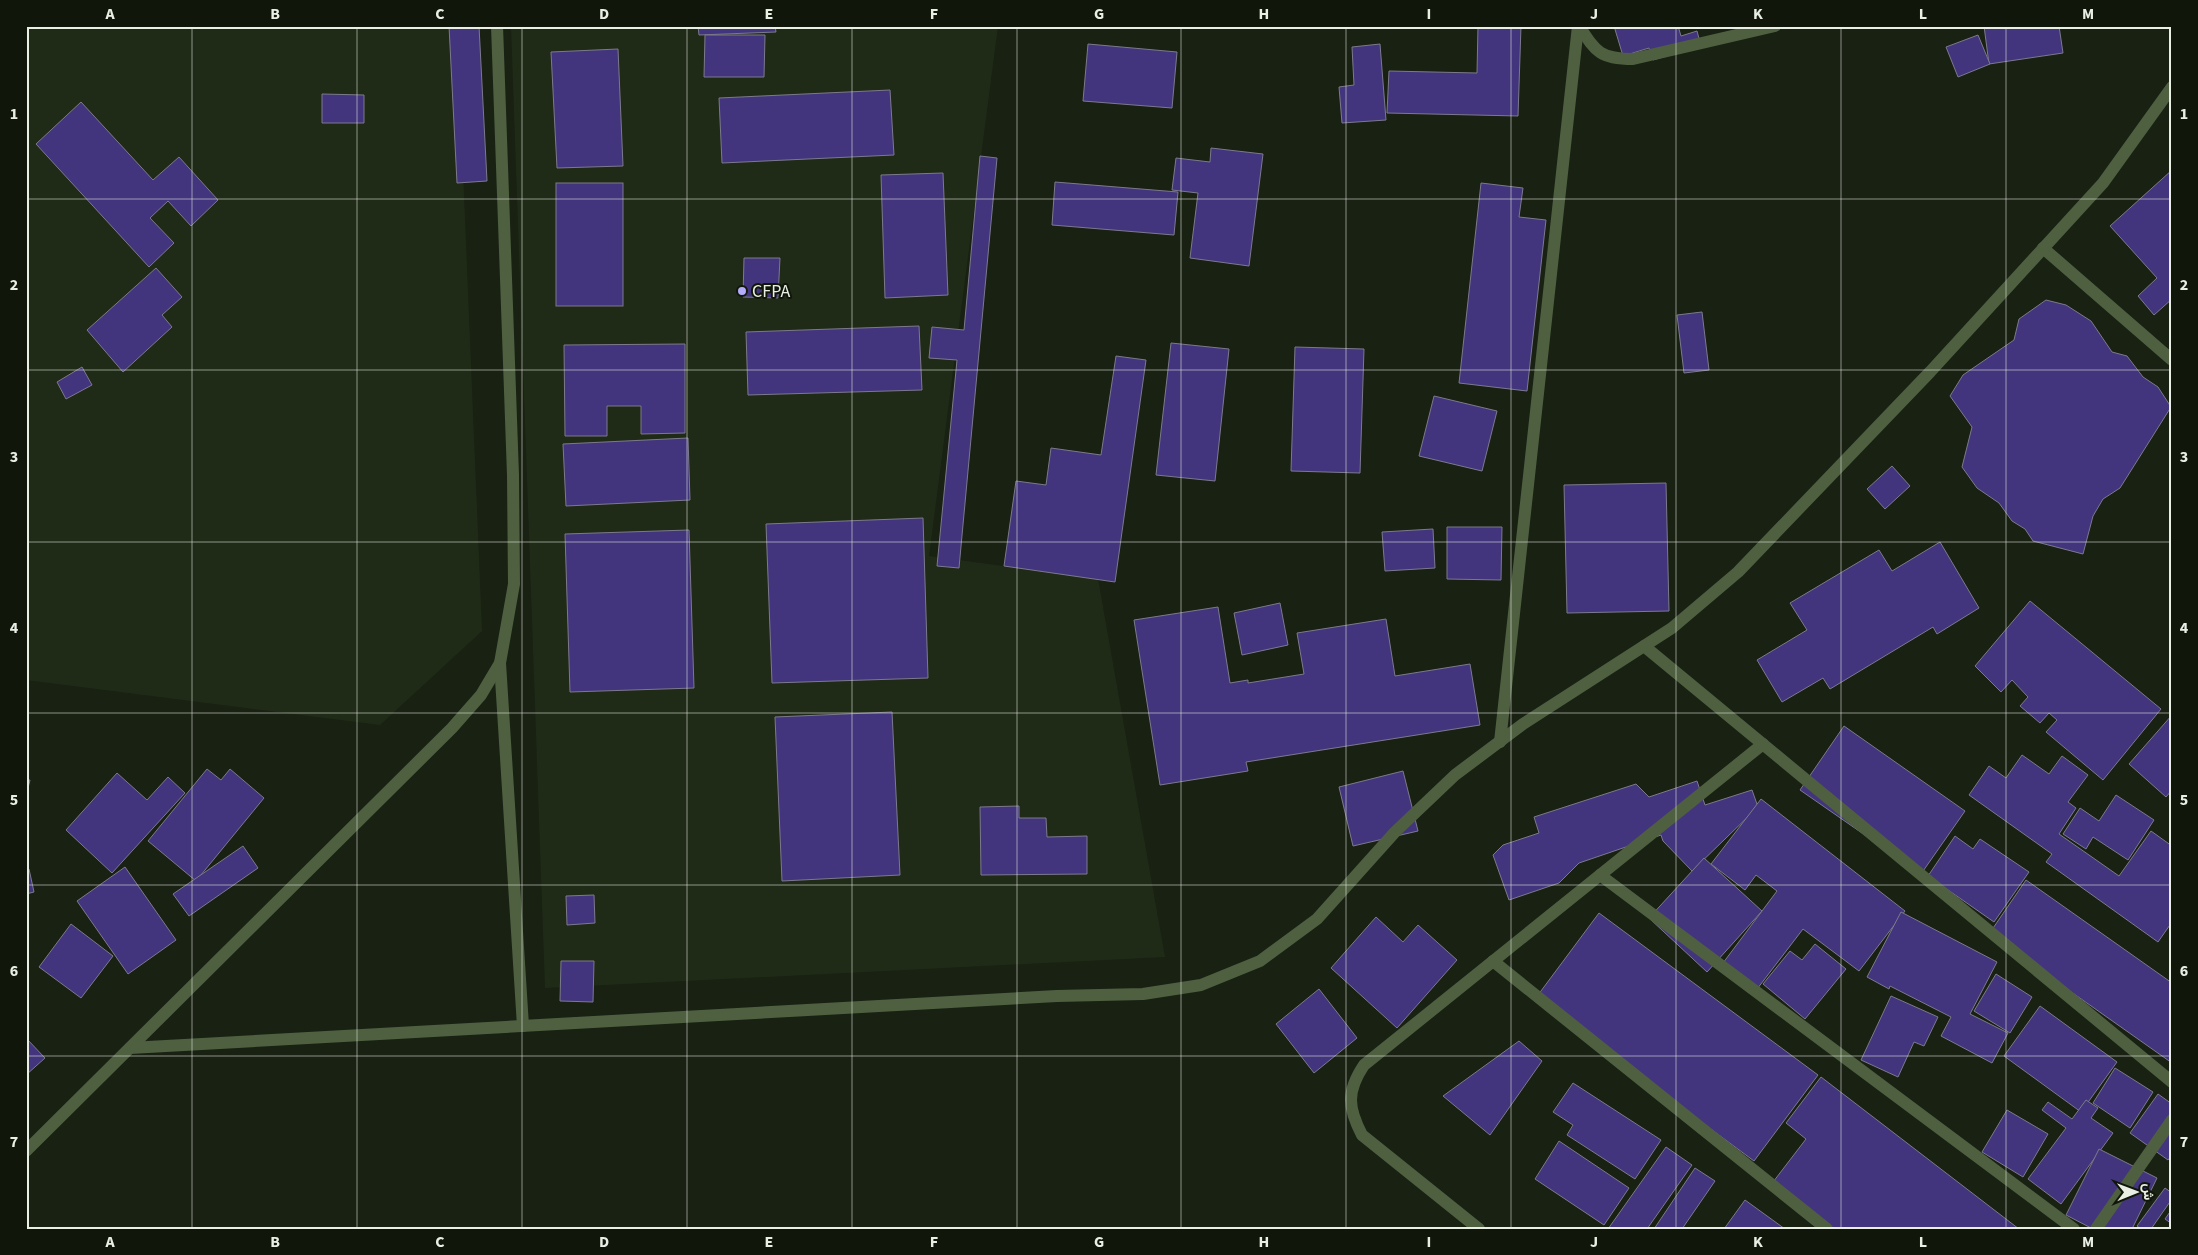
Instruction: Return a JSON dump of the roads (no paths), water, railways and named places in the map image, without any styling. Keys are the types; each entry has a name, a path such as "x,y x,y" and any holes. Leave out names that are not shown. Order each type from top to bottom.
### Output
{"street":[{"path":"497,26 513,475 514,584 500,663 523,1026"},
{"path":"1579,26 1596,52 1617,59 1633,59 1775,26"},
{"path":"1500,742 1579,26"},
{"path":"130,1048 1057,996 1143,994 1201,985 1260,961 1317,919 1395,832 1455,775 1523,724 1672,628 1738,572 1930,372 2103,183 2172,87"},
{"path":"2044,248 2172,360"},
{"path":"1644,646 2172,1082"},
{"path":"26,1151 452,728 481,695 500,663"},
{"path":"1478,1229 1362,1135 1352,1116 1351,1094 1355,1080 1364,1065 1763,744"},
{"path":"1600,875 2074,1229"},
{"path":"1493,961 1827,1229"},
{"path":"2103,1226 2172,1120"}],"place":[{"name":"CFPA","path":"742,291"}]}
